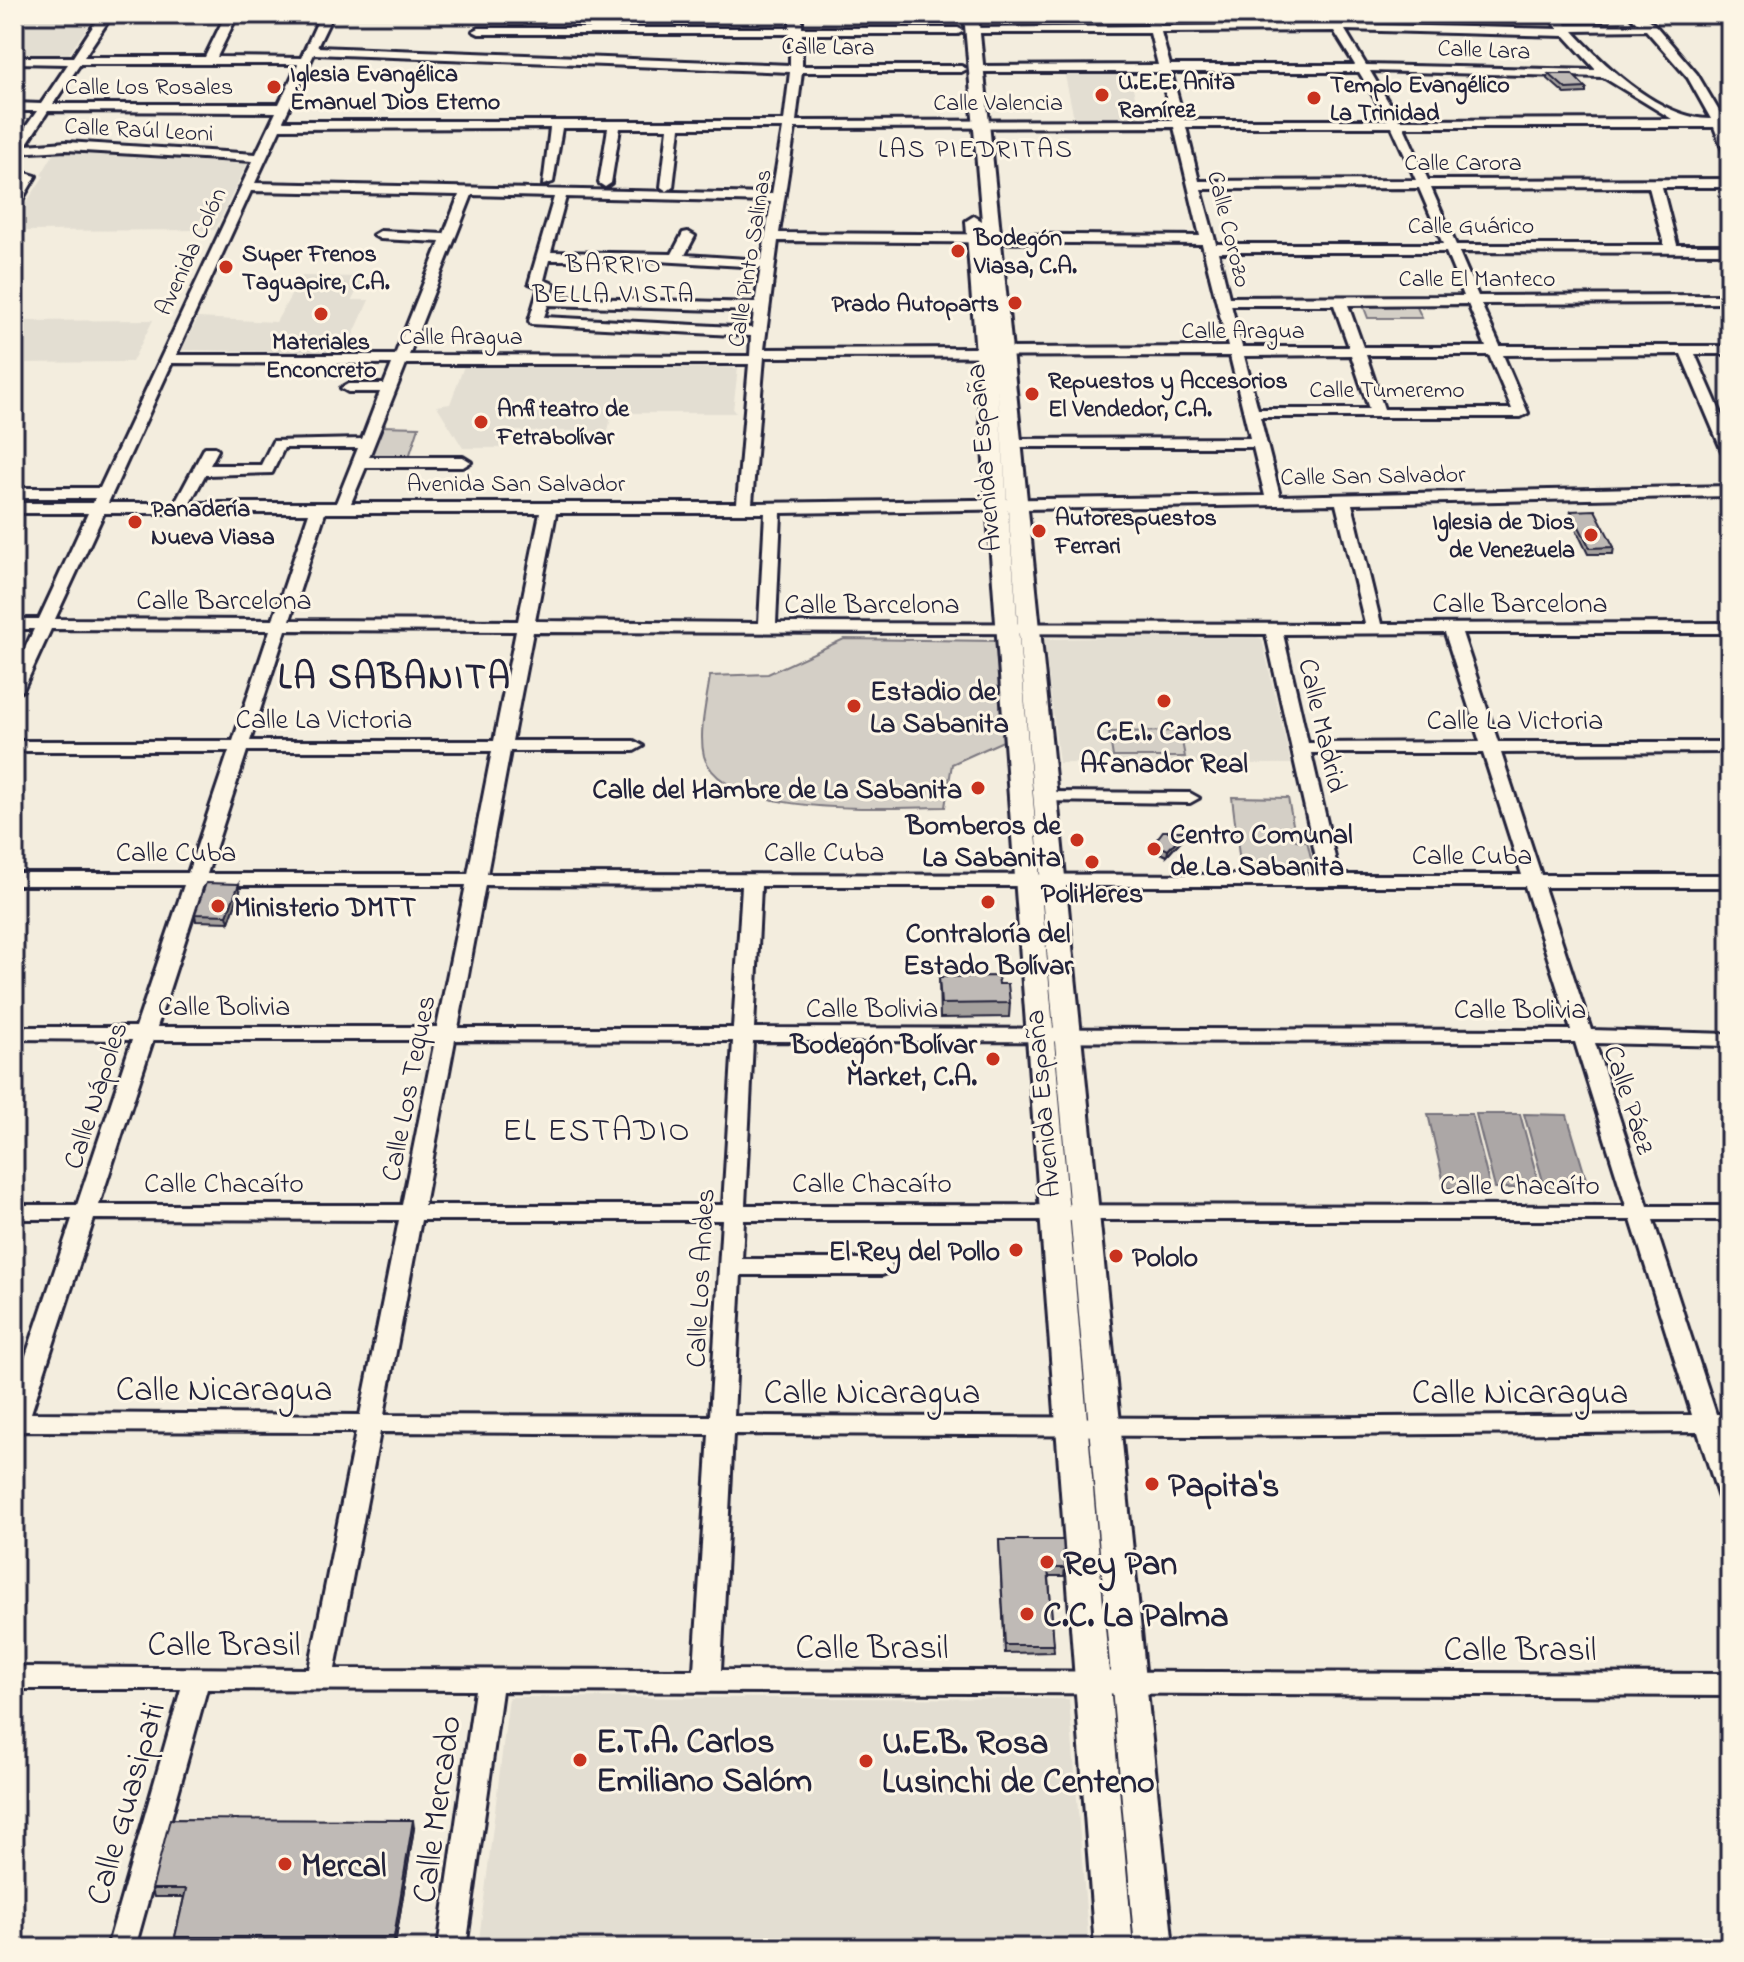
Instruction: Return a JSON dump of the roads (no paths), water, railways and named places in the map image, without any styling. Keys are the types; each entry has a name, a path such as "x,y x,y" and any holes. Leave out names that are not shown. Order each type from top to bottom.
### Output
{"main road":[{"name":"Avenida España","path":"964,22 1039,880 1067,1036 1154,1948"},
{"name":"Avenida España","path":"994,352 1012,443 1007,507"},
{"name":"Avenida España","path":"1018,629 1045,797 1039,880 1039,1035 1114,1948"}],"street":[{"path":"16,149 107,14"},
{"path":"209,61 232,14"},
{"name":"Avenida Colón","path":"14,690 327,14"},
{"path":"477,55 480,14"},
{"name":"Calle Pinto Salinas","path":"744,508 758,332 791,124 796,69 796,14"},
{"name":"Calle Corozo","path":"1151,14 1197,185 1274,502"},
{"path":"1330,14 1396,124 1425,184 1494,351"},
{"path":"1551,14 1606,74 1687,123"},
{"path":"1634,14 1651,27 1723,120 1730,153"},
{"path":"479,31 796,32 964,22 1155,30 1338,27 1566,31 1651,27"},
{"name":"Calle Lara","path":"14,60 209,61 308,56 477,55 796,69 1364,68 1606,74"},
{"name":"Calle Los Rosales","path":"14,107 284,108"},
{"name":"Calle Valencia","path":"276,125 1687,123 1723,120"},
{"path":"547,182 557,124"},
{"path":"605,183 615,124"},
{"path":"667,187 674,124"},
{"name":"Calle Raúl Leoni","path":"16,149 52,146 261,158"},
{"path":"14,202 18,190 30,176"},
{"name":"Calle Carora","path":"1197,185 1730,183"},
{"path":"1655,184 1671,247"},
{"path":"247,187 780,198"},
{"path":"342,507 467,191"},
{"path":"561,194 536,283 547,284 536,321 758,332"},
{"path":"380,235 449,238"},
{"path":"677,258 688,236"},
{"name":"Calle Guárico","path":"773,237 1730,249"},
{"path":"544,256 677,258 769,264"},
{"name":"Calle El Manteco","path":"1225,301 1730,299"},
{"path":"542,301 762,307"},
{"path":"1340,301 1378,413"},
{"path":"1686,350 1730,451"},
{"name":"Calle Aragua","path":"166,359 1730,350"},
{"name":"Calle Tumeremo","path":"1253,413 1521,413 1494,351"},
{"path":"348,388 388,388"},
{"path":"1012,443 1260,442"},
{"path":"201,470 267,470 278,444 366,443"},
{"path":"180,508 210,450"},
{"path":"358,462 463,462"},
{"name":"Calle San Salvador","path":"1007,507 1730,491"},
{"name":"Avenida San Salvador","path":"14,493 180,508 1007,507"},
{"name":"Avenida San Salvador","path":"14,508 101,500"},
{"path":"1343,500 1374,628"},
{"name":"Calle Nápoles","path":"15,1424 319,507"},
{"name":"Calle Los Teques","path":"320,1679 549,507"},
{"path":"767,629 773,508"},
{"name":"Calle Barcelona","path":"14,624 767,629 1730,628"},
{"name":"Calle Madrid","path":"1273,628 1331,882"},
{"name":"Calle Páez","path":"1452,628 1639,1213 1718,1424 1730,1495"},
{"name":"Calle La Victoria","path":"14,746 634,746"},
{"name":"Calle La Victoria","path":"1300,748 1730,747"},
{"path":"1045,797 1190,798"},
{"name":"Calle Los Andes","path":"707,1681 752,878"},
{"name":"Calle Cuba","path":"14,879 1730,881"},
{"name":"Calle Bolivia","path":"14,1033 1582,1036 1730,1040"},
{"name":"Calle Chacaíto","path":"14,1212 1730,1213"},
{"path":"730,1267 882,1267"},
{"name":"Calle Nicaragua","path":"15,1424 371,1422 1104,1427 1718,1424"},
{"name":"Calle Brasil","path":"14,1678 1730,1685"},
{"name":"Calle Guasipati","path":"121,1948 197,1678"},
{"name":"Calle Mercado","path":"452,1948 490,1680"}],"place":[{"name":"Iglesia Evangélica Emanuel Dios Eterno","path":"274,87"},
{"name":"U.E.E. Anita Ramírez","path":"1102,95"},
{"name":"Templo Evangélico La Trinidad","path":"1314,98"},
{"name":"Bodegón Viasa, C.A.","path":"958,251"},
{"name":"Super Frenos Taguapire, C.A.","path":"226,267"},
{"name":"Prado Autoparts","path":"1015,303"},
{"name":"Materiales Enconcreto","path":"321,314"},
{"name":"Repuestos y Accesorios El Vendedor, C.A.","path":"1032,394"},
{"name":"Anfiteatro de Fetrabolívar","path":"481,422"},
{"name":"Panadería Nueva Viasa","path":"135,522"},
{"name":"Autorespuestos Ferrari","path":"1039,531"},
{"name":"Iglesia de Dios de Venezuela","path":"1591,535"},
{"name":"C.E.I. Carlos Afanador Real","path":"1164,701"},
{"name":"Estadio de La Sabanita","path":"854,706"},
{"name":"Calle del Hambre de La Sabanita","path":"978,788"},
{"name":"Bomberos de La Sabanita","path":"1077,840"},
{"name":"Centro Comunal de La Sabanita","path":"1154,849"},
{"name":"PoliHeres","path":"1092,862"},
{"name":"Contraloría del Estado Bolívar","path":"988,902"},
{"name":"Ministerio DMTT","path":"218,906"},
{"name":"Bodegón Bolívar Market, C.A.","path":"993,1059"},
{"name":"El Rey del Pollo","path":"1016,1250"},
{"name":"Pololo","path":"1116,1256"},
{"name":"Papita's","path":"1152,1484"},
{"name":"Rey Pan","path":"1047,1562"},
{"name":"C.C. La Palma","path":"1027,1614"},
{"name":"E.T.A. Carlos Emiliano Salóm","path":"580,1760"},
{"name":"U.E.B. Rosa Lusinchi de Centeno","path":"866,1761"},
{"name":"Mercal","path":"285,1864"}],"district":[{"name":"LAS PIEDRITAS","path":"976,148"},
{"name":"BARRIO BELLA VISTA","path":"614,278"},
{"name":"LA SABANITA","path":"395,675"},
{"name":"EL ESTADIO","path":"597,1129"}]}
